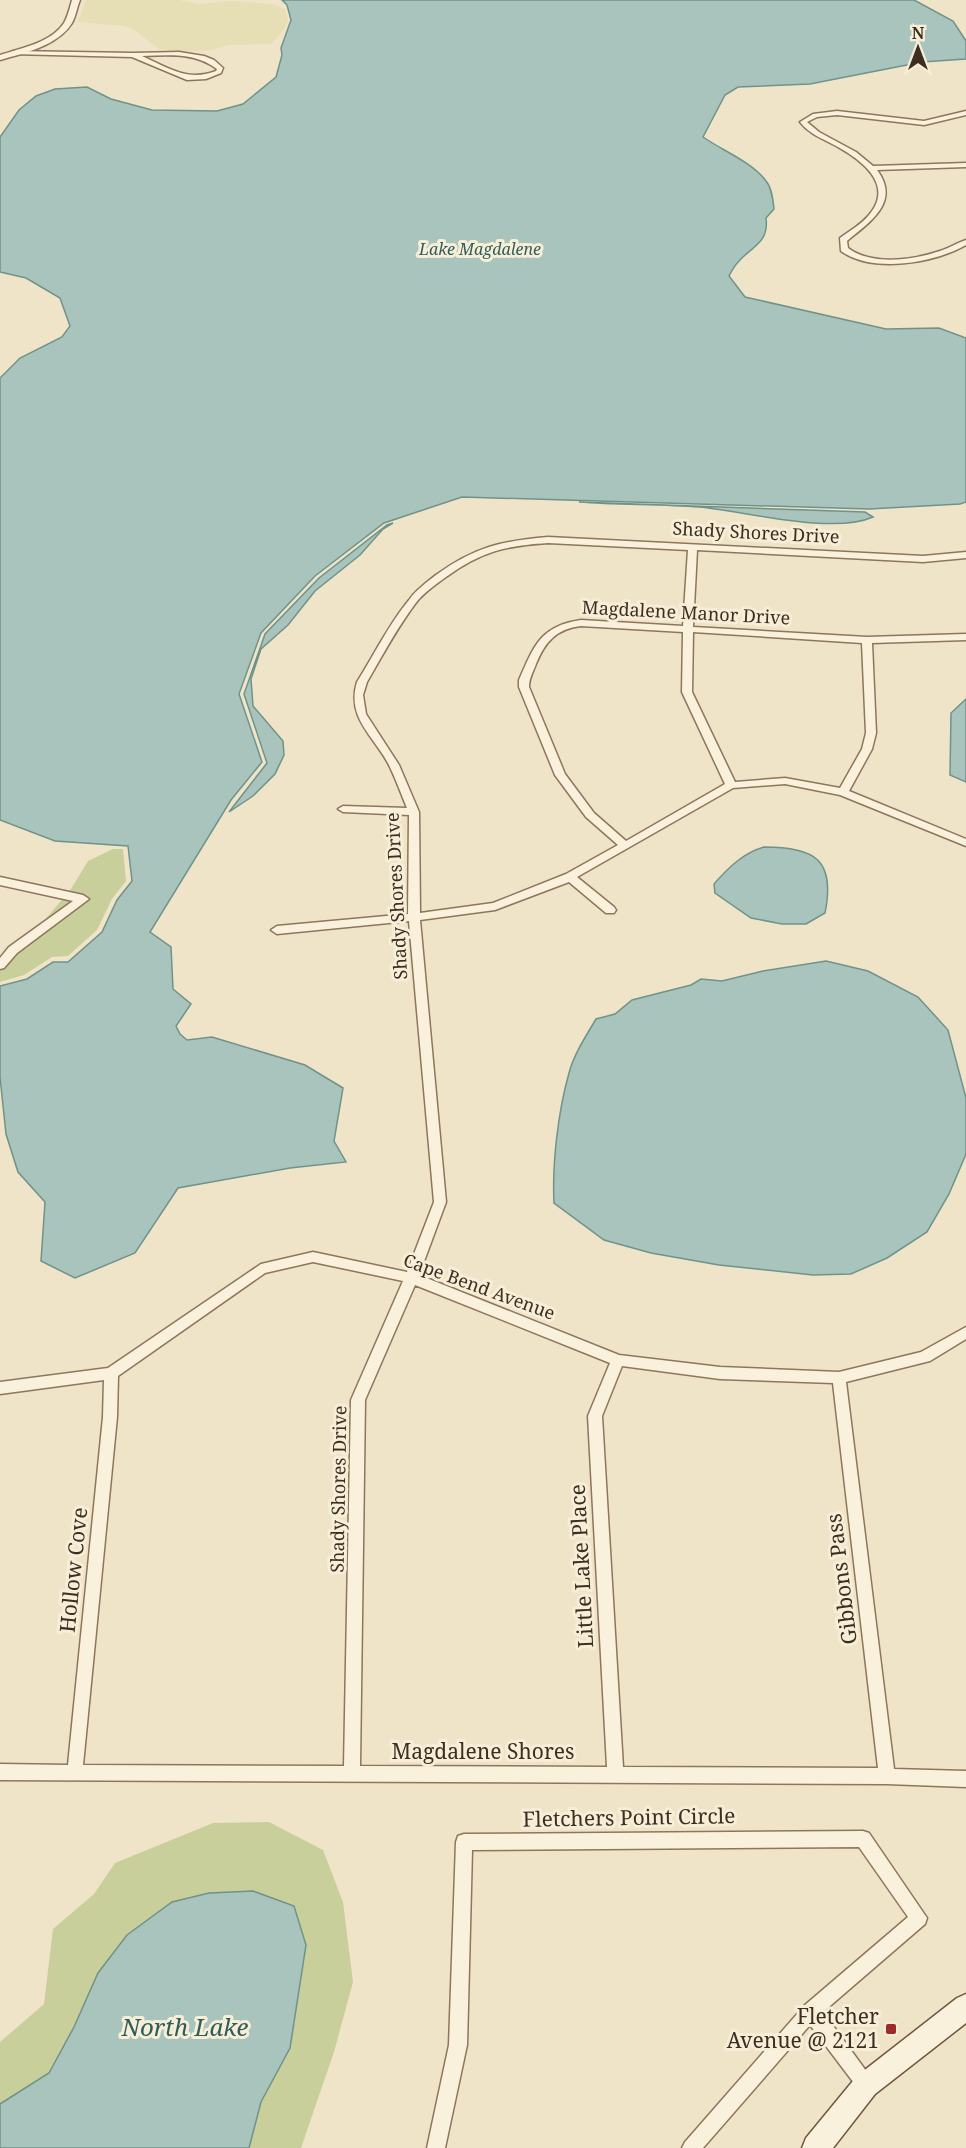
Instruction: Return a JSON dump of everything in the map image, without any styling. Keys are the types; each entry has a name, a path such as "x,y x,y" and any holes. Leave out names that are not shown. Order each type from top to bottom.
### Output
{"main road":[{"path":"816,2148 866,2085 966,2007"}],"street":[{"path":"0,58 46,41 60,31 68,22 76,0"},
{"path":"0,52 193,56 210,61 220,68 219,72 206,77 187,78 133,55"},
{"path":"966,113 924,123 837,113 822,114 803,122 808,129 847,149 874,168 883,194 878,209 843,240 843,249 859,258 918,259 935,255 966,242"},
{"path":"874,168 962,165 966,177"},
{"name":"Shady Shores Drive","path":"352,1773 358,1400 411,1278 440,1202 414,917 414,812 394,765 361,714 358,695 362,682 402,616 422,591 450,569 477,553 519,542 567,541 923,559 966,555"},
{"path":"693,548 688,628 689,698 731,785"},
{"name":"Magdalene Manor Drive","path":"624,845 590,815 560,775 524,687 544,638 559,627 581,623 867,639 966,637"},
{"path":"843,792 867,749 871,733 867,639"},
{"path":"277,930 414,917 495,906 570,877 731,785 784,781 843,792 966,843"},
{"path":"343,809 414,812"},
{"path":"570,877 610,910"},
{"path":"0,881 83,899 13,950 0,965"},
{"name":"Cape Bend Avenue","path":"0,1388 111,1373 261,1269 313,1257 411,1278 618,1360 720,1373 839,1378 925,1357 966,1332"},
{"name":"Little Lake Place","path":"615,1774 595,1416 618,1360"},
{"name":"Hollow Cove","path":"75,1770 110,1417 111,1373"},
{"name":"Gibbons Pass","path":"839,1378 887,1776"},
{"name":"Magdalene Shores","path":"0,1772 75,1770 887,1776 966,1779"},
{"name":"Fletchers Point Circle","path":"436,2148 458,2045 464,1842 863,1839 919,1918 811,2011 692,2148"},
{"path":"811,2011 866,2085"}],"shaded area":[{"path":"86,0 179,0 199,4 231,1 272,4 285,9 288,20 285,28 271,44 229,45 211,50 185,52 159,49 125,26 78,22"}],"green space":[{"path":"113,849 123,849 126,881 112,899 97,930 68,956 52,957 24,975 0,982 0,964 38,928 71,889 88,861"},
{"path":"269,1822 323,1850 343,1902 353,1982 334,2052 301,2148 0,2148 0,2042 44,2004 53,1929 94,1894 115,1863 213,1823"}],"water":[{"name":"Lake Magdalene","path":"282,0 914,0 953,21 966,41 966,59 922,62 810,84 738,87 725,95 703,137 753,168 766,181 772,194 774,209 766,218 763,238 734,267 729,276 745,297 886,329 939,328 966,338 966,502 869,509 462,497 384,523 315,576 261,633 239,694 262,762 231,800 150,932 171,947 173,989 191,1004 176,1026 187,1040 212,1037 305,1065 343,1088 334,1141 346,1162 290,1168 178,1188 135,1253 75,1278 41,1261 45,1202 18,1172 6,1134 0,1077 0,986 27,979 53,962 68,962 102,932 117,900 132,881 128,846 55,841 0,820 0,378 20,358 62,337 70,326 60,298 26,278 0,272 0,137 19,110 36,96 55,89 87,87 111,99 152,110 217,111 243,104 276,77 282,55 281,48 291,20 287,5"},
{"path":"579,502 865,512 873,517 856,522 812,523 699,507"},
{"path":"393,523 383,529 360,555 315,591 288,625 261,649 251,679 253,706 283,741 284,755 275,774 253,796 229,812 267,763 244,694 265,634 319,578 387,525"},
{"path":"966,699 966,782 950,775 951,713"},
{"path":"764,847 796,850 817,860 824,868 827,880 828,895 825,913 806,924 782,924 751,918 715,893 714,884 730,867 749,853"},
{"path":"826,961 868,971 918,997 948,1030 966,1098 966,1154 949,1194 927,1232 887,1258 851,1274 813,1275 719,1265 651,1253 604,1240 554,1203 555,1155 565,1088 574,1059 596,1019 615,1014 632,1000 691,985 701,979 722,981 763,971"},
{"name":"North Lake","path":"253,1891 294,1906 306,1945 290,2048 261,2102 249,2148 0,2148 0,2104 49,2073 74,2027 98,1973 127,1935 172,1902 209,1893"}],"place":[{"name":"Fletcher Avenue @ 2121","path":"891,2029"}]}
